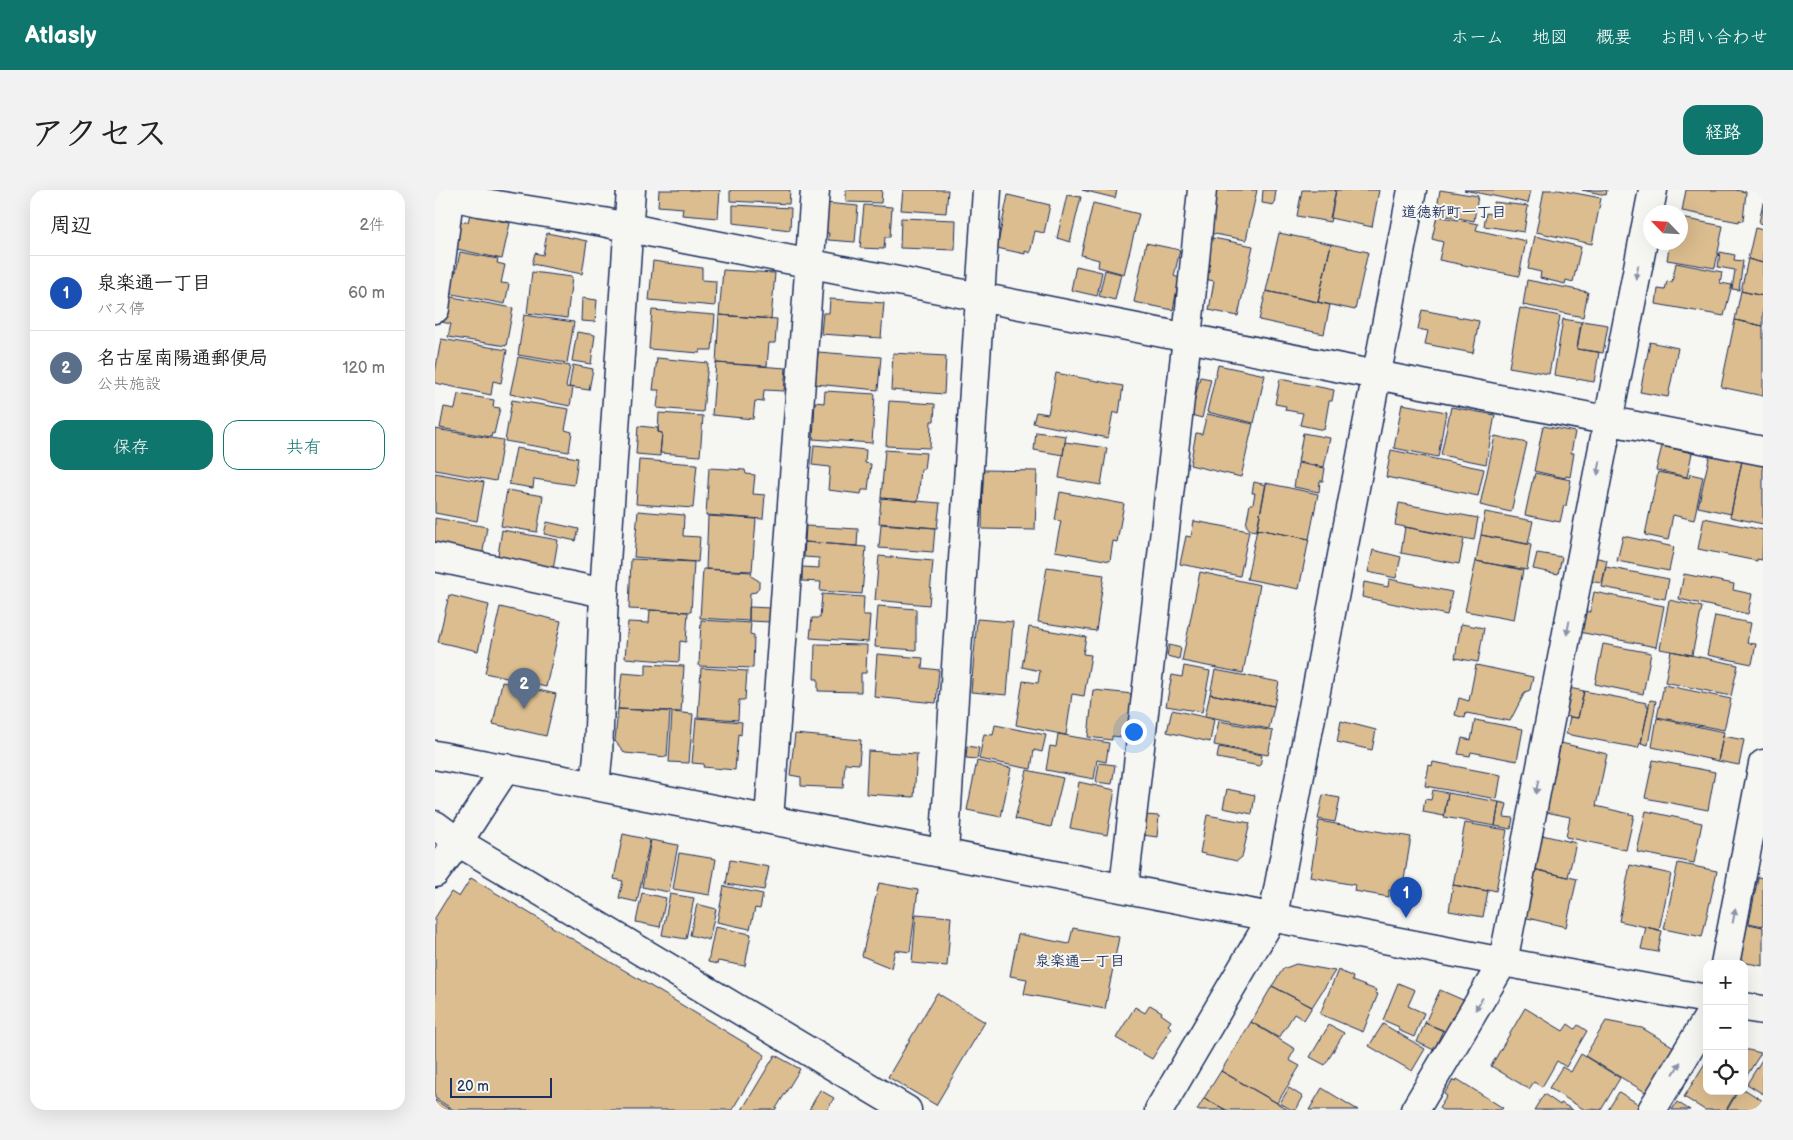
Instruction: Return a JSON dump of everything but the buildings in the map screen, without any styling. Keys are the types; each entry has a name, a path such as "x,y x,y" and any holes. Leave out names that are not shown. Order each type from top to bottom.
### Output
{"street":[{"path":"595,786 598,755 604,593 631,190"},
{"path":"769,819 815,190"},
{"path":"944,852 987,190"},
{"path":"1124,887 1187,338 1202,190"},
{"path":"1159,1110 1273,916 1411,190"},
{"path":"1415,1110 1503,962 1653,190"},
{"path":"435,309 445,193 478,202 603,222 1763,451"},
{"path":"435,557 604,593"},
{"path":"435,755 944,852 1503,962 1703,998"},
{"path":"1726,960 1763,764"},
{"path":"435,874 506,768"},
{"path":"435,825 458,842 907,1110"},
{"path":"1748,1007 1763,1010"},
{"path":"1652,1110 1703,1026"}],"place":[{"name":"名古屋南陽通郵便局","path":"524,709"},
{"name":"泉楽通一丁目","path":"1406,918"}],"district":[{"name":"道徳新町一丁目","path":"1454,212"},
{"name":"泉楽通一丁目","path":"1080,961"}]}
